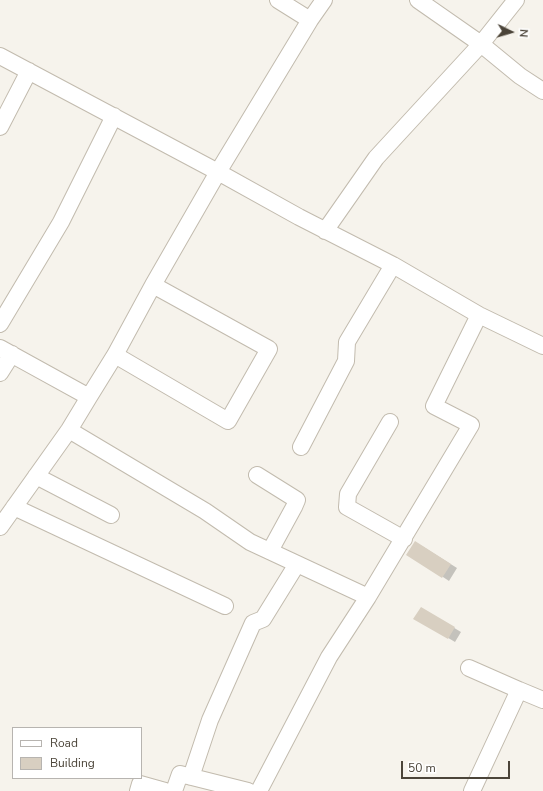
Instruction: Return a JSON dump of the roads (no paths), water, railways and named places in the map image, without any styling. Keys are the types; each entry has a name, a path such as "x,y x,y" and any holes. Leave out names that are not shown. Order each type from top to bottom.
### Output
{"street":[{"path":"278,0 310,20"},
{"path":"0,526 68,430 115,355 153,285 218,172 310,20 324,0"},
{"path":"418,0 481,44 520,76 543,91"},
{"path":"325,230 376,158 481,44 516,0"},
{"path":"0,56 114,116 299,217 393,265 478,315 543,346"},
{"path":"0,127 30,71"},
{"path":"0,324 61,222 114,116"},
{"path":"301,447 346,361 347,342 393,265"},
{"path":"115,355 228,421 269,349 153,285"},
{"path":"174,791 180,774 257,790 328,657 404,539 471,425 434,406 478,315"},
{"path":"0,373 6,351 89,397"},
{"path":"390,422 348,494 347,507 404,539"},
{"path":"68,430 206,511 250,542 368,597"},
{"path":"257,475 296,500 294,507 270,551"},
{"path":"36,476 111,515"},
{"path":"14,507 226,606"},
{"path":"192,777 210,720 253,623 263,618 297,564"},
{"path":"469,668 543,700"},
{"path":"472,791 519,690"},
{"path":"138,791 140,784 166,791"}]}
